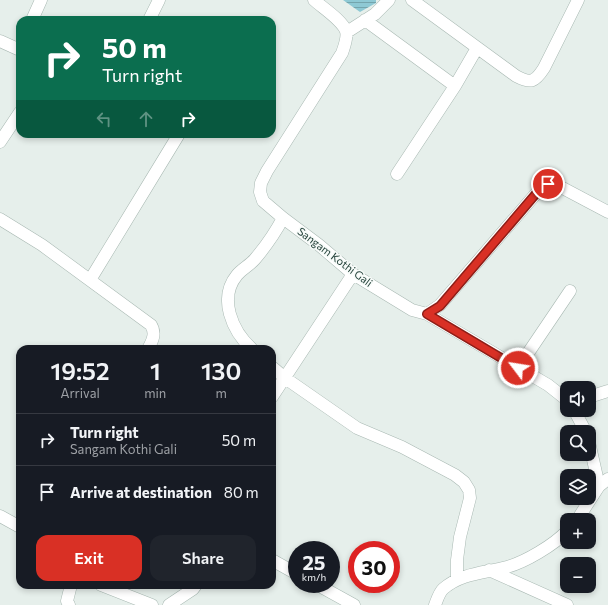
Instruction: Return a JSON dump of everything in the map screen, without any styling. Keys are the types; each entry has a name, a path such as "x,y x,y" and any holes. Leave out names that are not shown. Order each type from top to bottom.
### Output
{"street":[{"path":"34,16 41,0"},
{"path":"151,16 159,0"},
{"path":"314,0 340,22 347,32 385,5 389,0"},
{"path":"412,0 516,76 522,80 530,81 538,78 544,68 578,0"},
{"path":"365,20 455,86"},
{"name":"Sangam Kothi Gali","path":"347,32 342,53 266,171 261,183 260,192 264,201 353,274 412,310 427,314 548,385 560,394"},
{"path":"0,41 16,48"},
{"path":"397,174 455,86 477,48"},
{"path":"0,142 16,118"},
{"path":"90,280 177,138"},
{"path":"427,314 440,306 540,189 548,184 562,187 608,211"},
{"path":"248,345 233,324 227,306 228,291 237,275 254,260 268,243 283,218"},
{"path":"0,219 42,245 151,325 154,330 154,337 150,345"},
{"path":"276,390 353,274"},
{"path":"518,368 570,291"},
{"path":"276,370 357,428 402,447 455,475 464,482 469,490 470,498 460,537 457,560 457,580"},
{"path":"596,395 608,391"},
{"path":"582,513 604,482 596,461"},
{"path":"0,516 16,525"},
{"path":"434,605 442,590 457,580 489,570 508,567 535,554 560,538"},
{"path":"276,562 288,569"},
{"path":"489,570 567,605"},
{"path":"69,605 67,601 70,589"},
{"path":"111,589 152,605"},
{"path":"169,605 192,589"},
{"path":"332,593 354,605"}],"water":[{"path":"343,0 376,0 376,3 360,12"}],"route":[{"path":"518,368 427,314 440,306 540,189 548,184"}]}
